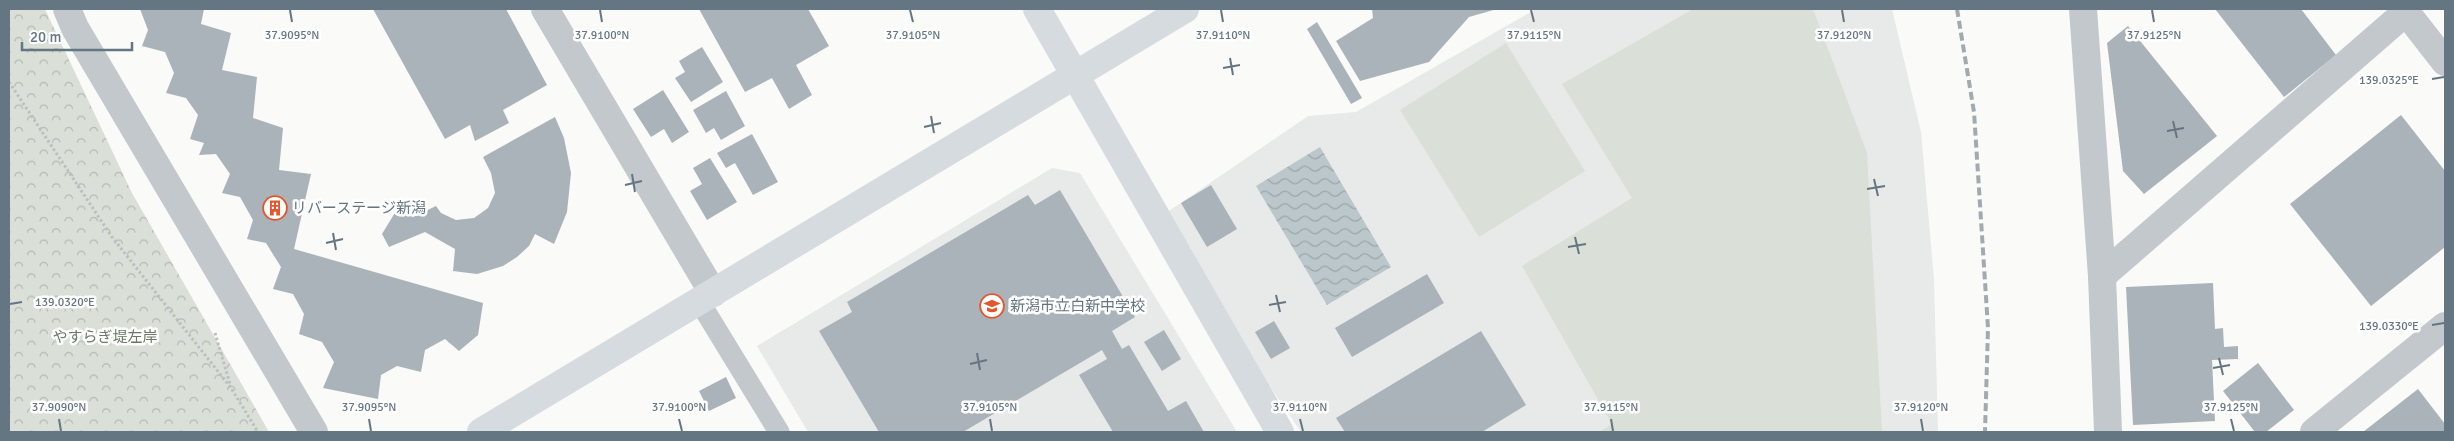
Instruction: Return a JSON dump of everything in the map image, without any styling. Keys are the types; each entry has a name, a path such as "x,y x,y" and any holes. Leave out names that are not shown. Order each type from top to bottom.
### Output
{"street":[{"path":"67,9 74,28 314,432"},
{"path":"545,9 706,297"},
{"path":"1037,9 1280,432"},
{"path":"481,432 1185,9"},
{"path":"2083,9 2102,276 2108,432"},
{"path":"2102,276 2404,10 2445,62"},
{"path":"2314,432 2445,326"}],"lane":[{"path":"706,297 779,432"}],"path":[{"path":"9,82 112,237 231,388 258,432"}],"shaded area":[{"path":"1536,9 1892,9 1921,132 1934,279 1938,432 1301,432 1269,385 1169,211 1308,116 1356,112"},
{"name":"新潟市立白新中学校","path":"1052,168 1080,173 1237,432 808,432 757,346"}],"green space":[{"name":"やすらぎ堤左岸","path":"9,9 45,9 132,193 269,432 9,432"},
{"path":"1693,9 1813,9 1867,153 1882,432 1599,432 1612,424 1522,266 1632,198 1562,84"},
{"path":"1506,43 1585,171 1479,237 1400,110"}],"water":[{"path":"1320,147 1391,267 1327,305 1256,186"}],"building":[{"name":"リバーステージ新潟","path":"140,9 204,9 201,24 231,33 222,70 257,77 253,118 283,128 279,170 311,174 294,249 483,303 478,335 459,351 445,339 425,350 421,372 397,366 381,375 378,399 323,388 334,362 322,342 299,334 304,314 293,294 273,289 281,267 266,243 247,239 253,220 240,197 222,193 230,174 216,154 199,155 204,143 190,139 198,115 186,98 166,93 174,73 165,52 142,46 148,30"},
{"path":"373,9 506,9 547,85 503,110 509,123 475,141 470,125 445,139"},
{"path":"699,9 808,9 829,46 796,65 812,95 789,109 772,78 745,92"},
{"path":"1372,9 1497,9 1469,17 1429,62 1360,81 1336,41 1373,18"},
{"path":"2215,9 2301,9 2336,55 2284,97"},
{"path":"1317,22 1362,98 1351,104 1307,29"},
{"path":"2128,26 2217,136 2144,194 2123,171 2107,43"},
{"path":"702,47 723,82 691,102 675,78 685,72 679,61"},
{"path":"663,90 689,132 672,143 664,129 651,137 633,109"},
{"path":"726,91 745,126 721,140 714,128 706,133 693,110"},
{"path":"2401,115 2445,171 2445,247 2371,306 2290,204"},
{"path":"555,117 564,138 571,173 567,212 554,244 535,234 529,246 517,257 503,266 477,274 453,271 455,249 425,232 389,247 382,234 396,211 413,217 436,206 441,213 456,220 474,218 488,208 495,193 491,173 483,157"},
{"path":"752,134 778,182 753,195 735,163 726,168 717,153"},
{"path":"710,158 737,202 707,220 690,191 702,184 693,168"},
{"path":"1211,185 1237,229 1207,247 1181,203"},
{"name":"新潟市立白新中学校","path":"1060,190 1135,317 1112,331 1122,349 1129,345 1168,411 1186,401 1204,432 1113,432 1079,375 1107,359 1102,350 963,432 879,432 819,331 852,312 847,302 1028,195 1035,205"},
{"path":"1427,274 1444,303 1352,357 1335,328"},
{"path":"2213,283 2215,329 2223,328 2224,347 2238,346 2238,359 2212,360 2215,421 2133,425 2126,287"},
{"path":"1274,321 1290,348 1271,359 1255,332"},
{"path":"1164,330 1181,359 1162,371 1144,342"},
{"path":"1481,331 1526,405 1482,432 1345,432 1336,418"},
{"path":"2258,363 2294,410 2266,432 2255,432 2223,391"},
{"path":"726,377 736,398 709,411 699,391"},
{"path":"2418,389 2445,424 2445,432 2363,432"}],"railway":[{"path":"1957,9 1974,112 1988,328 1985,432"}],"place":[{"name":"リバーステージ新潟","path":"275,208"},
{"name":"新潟市立白新中学校","path":"992,306"}]}
